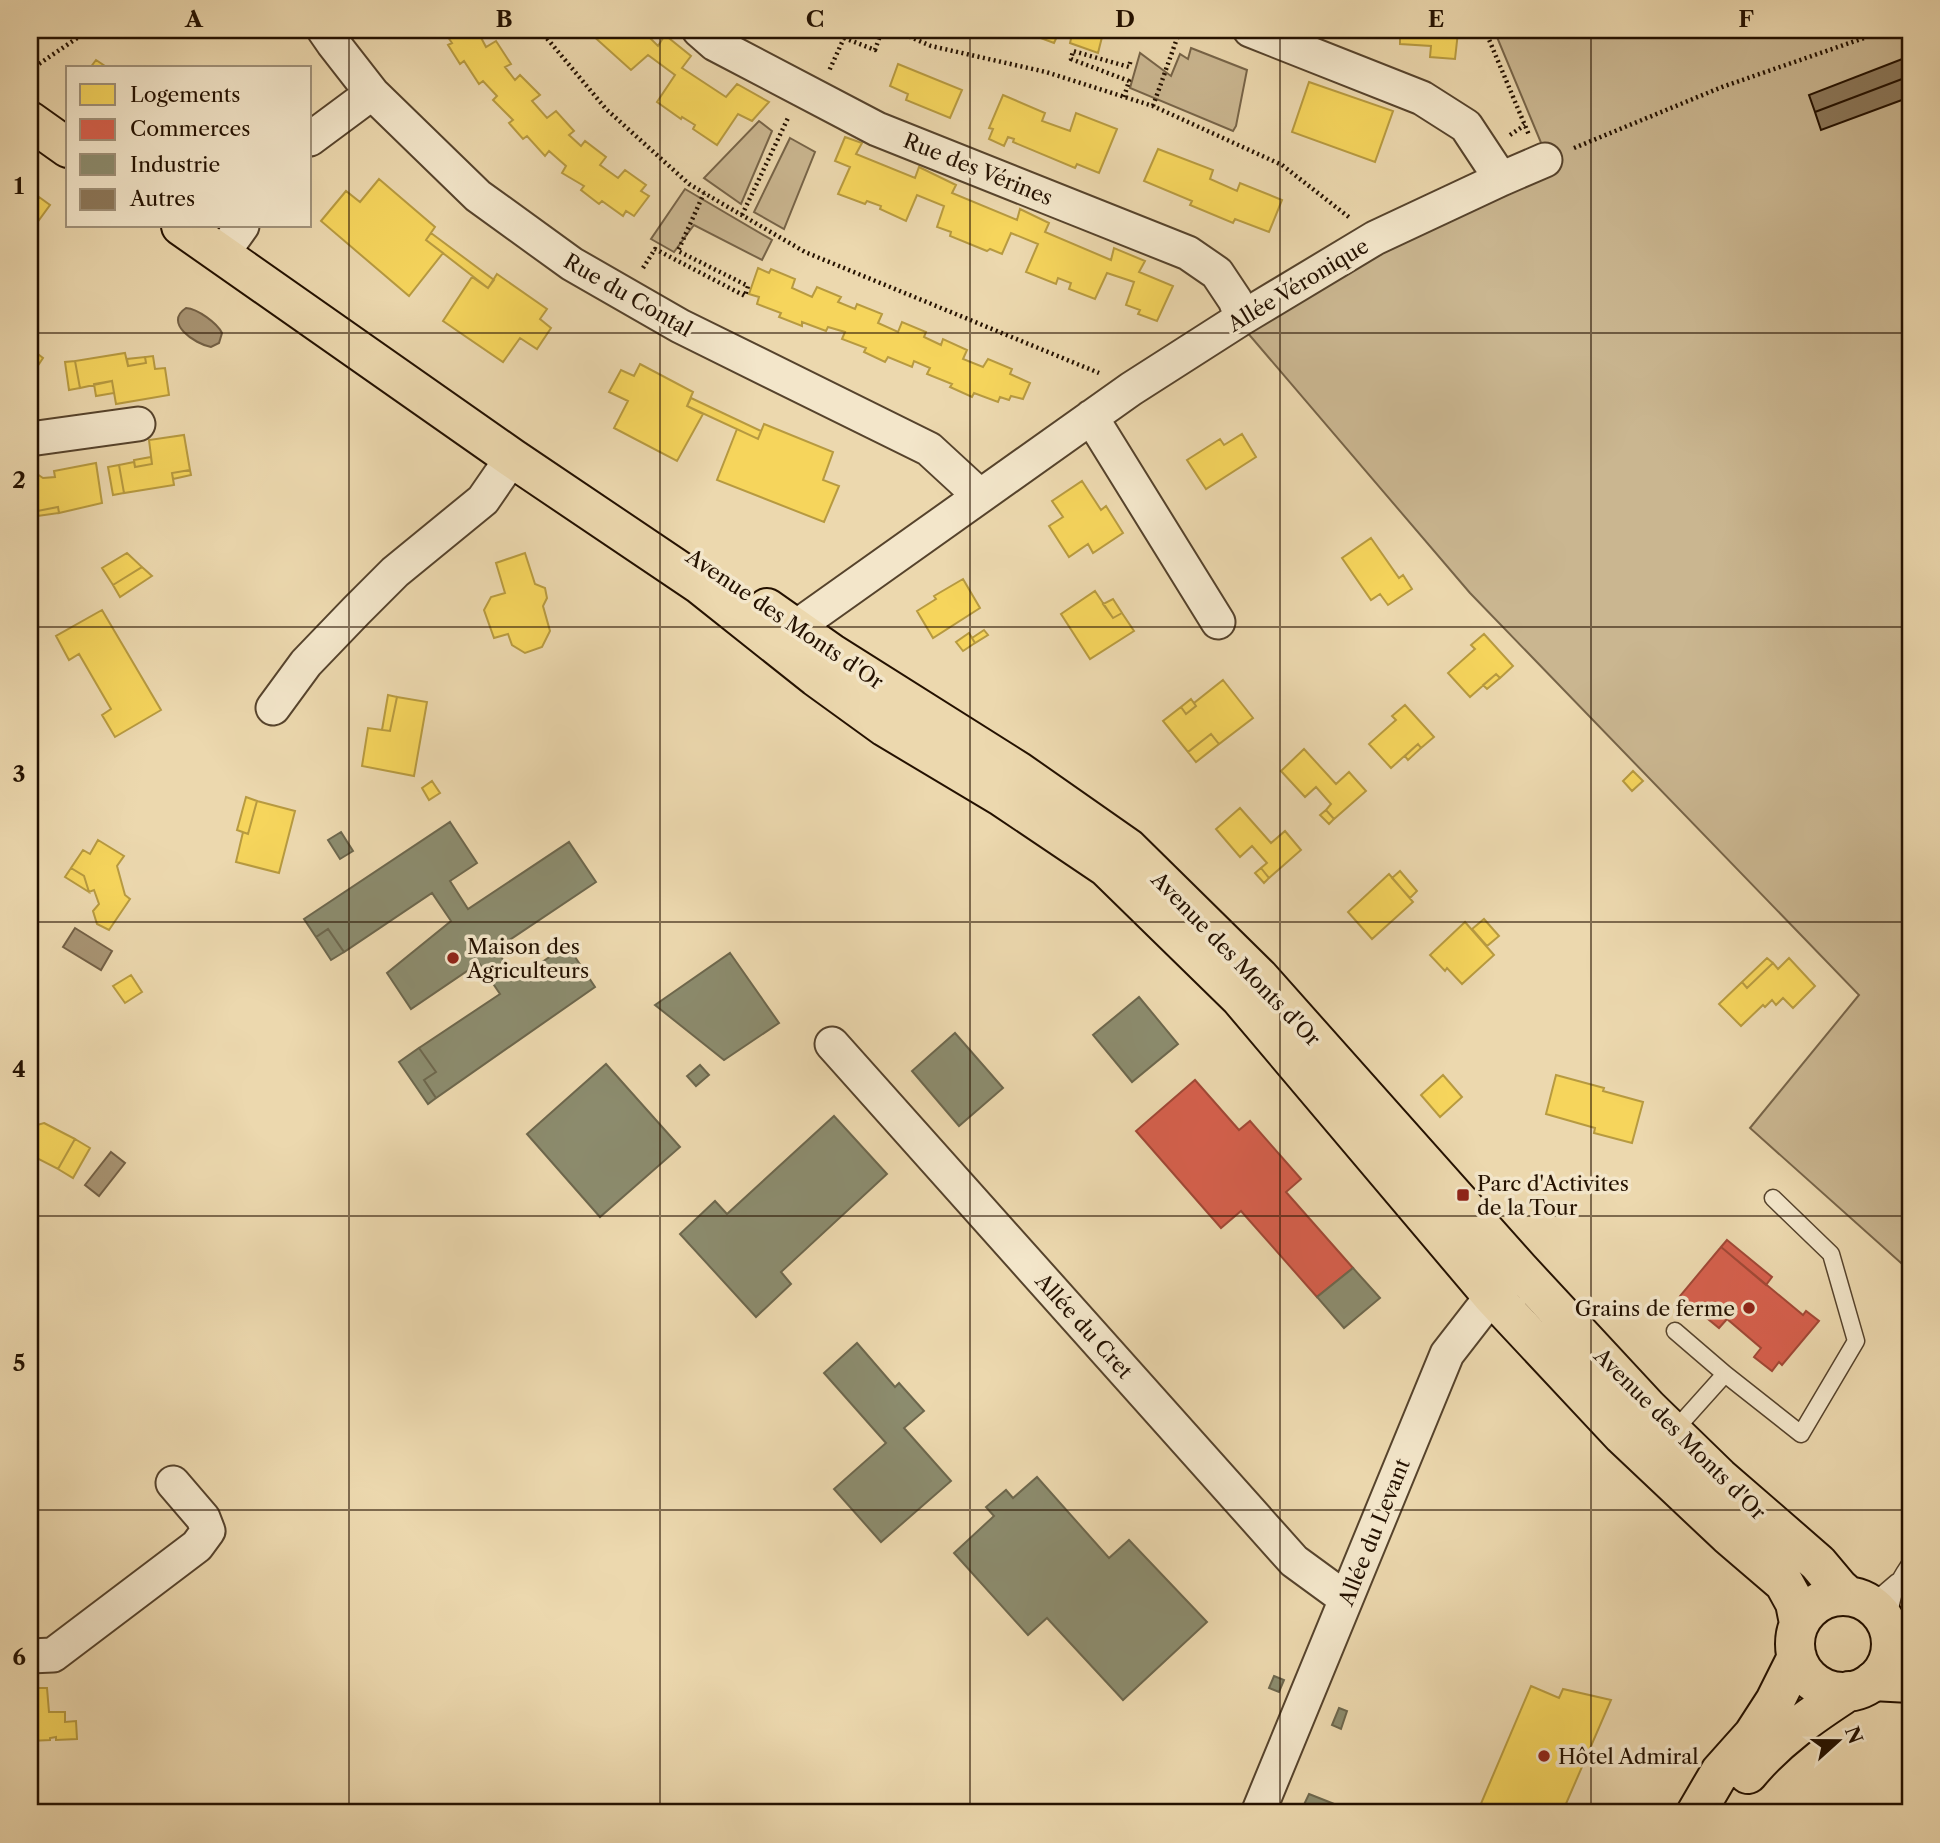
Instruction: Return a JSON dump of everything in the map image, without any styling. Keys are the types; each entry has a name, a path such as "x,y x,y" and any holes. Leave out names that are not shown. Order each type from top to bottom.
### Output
{"main road":[{"path":"30,121 66,147"},
{"name":"Avenue des Monts d'Or","path":"188,228 232,240 512,458 694,557 784,635 816,677 884,727 1002,797 1106,867 1241,998 1492,1296 1622,1435 1661,1446 1719,1477 1818,1563 1839,1588 1856,1598"},
{"name":"Avenue des Monts d'Or","path":"784,635 831,653 1018,771 1128,848 1259,977 1519,1269 1661,1446 1728,1535 1784,1583 1795,1603 1798,1640"},
{"path":"1696,1813 1720,1772 1754,1735 1768,1712 1808,1611 1819,1601 1834,1596 1856,1598 1874,1607 1899,1635 1890,1641 1890,1652 1881,1673 1809,1717 1782,1739 1758,1762 1734,1792 1722,1813"},
{"path":"1798,1640 1802,1669 1811,1680 1823,1687 1836,1691 1861,1686 1910,1683"}],"street":[{"name":"Rue du Contal","path":"324,30 372,93 478,196 572,264 680,326 929,449 980,496"},
{"name":"Rue des Vérines","path":"699,30 715,44 877,129 1188,253 1217,273 1235,300 1242,318"},
{"path":"1250,30 1422,97 1466,126 1501,179"},
{"path":"312,138 372,93"},
{"name":"Allée Véronique","path":"784,635 1131,388 1242,318 1375,238 1543,162"},
{"path":"1091,417 1218,622"},
{"path":"30,439 138,424"},
{"path":"273,708 306,663 356,611 396,572 483,500 512,458"},
{"name":"Allée du Cret","path":"832,1044 1294,1561 1346,1599"},
{"name":"Allée du Levant","path":"1258,1813 1447,1354 1492,1296 1519,1269"},
{"path":"30,1656 52,1655 197,1546 208,1531 203,1518 173,1483"}],"lane":[{"path":"1675,1331 1801,1434 1856,1341 1831,1254 1773,1198"},
{"path":"1661,1446 1725,1374"},
{"path":"1899,1635 1889,1604 1899,1580 1910,1564"},
{"path":"1856,1598 1883,1594 1899,1580"}],"path":[{"path":"30,70 89,30"},
{"path":"540,30 606,109 690,184 805,252 1111,378"},
{"path":"829,30 875,50 882,30"},
{"path":"894,30 931,46 1045,72 1153,106 1282,164 1375,238"},
{"path":"1153,106 1180,30"},
{"path":"1485,30 1543,162 1722,87 1864,38 1879,30"},
{"path":"741,215 809,93 844,38"},
{"path":"1124,97 1129,81 1071,59 1073,51 1129,66 1131,59"},
{"path":"626,295 655,249 745,296 748,286 678,251 704,192"}],"shaded area":[{"path":"1494,30 1910,30 1910,1271 1750,1128 1859,995 1470,593 1246,331 1427,228 1552,169"},
{"path":"1191,48 1247,70 1233,131 1130,88 1140,53 1171,76 1180,54 1188,59"},
{"path":"759,121 772,131 741,204 704,178"},
{"path":"790,138 815,152 784,229 754,212"},
{"path":"685,189 772,240 762,260 694,225 674,252 651,239"},
{"path":"186,308 207,317 216,325 222,333 219,343 211,347 204,345 184,332 178,320"},
{"path":"75,928 112,951 101,970 63,947"},
{"path":"111,1152 125,1163 99,1196 85,1185"}],"building: Logements":[{"path":"443,30 477,30 486,47 496,41 511,64 505,67 515,80 520,75 540,95 532,101 547,118 556,111 574,131 569,135 581,146 585,141 606,157 600,165 618,178 625,170 646,185 641,191 649,196 634,216 626,211 623,216 602,201 599,204 581,190 584,186 562,173 566,166 549,151 545,156 527,136 523,139 509,123 513,120 493,100 497,96 483,81 479,84 464,61 460,64 448,45 452,43"},
{"path":"590,30 642,30 658,46 665,35 691,56 682,68 726,97 737,84 769,102 752,121 738,114 717,145 693,129 695,125 682,117 681,119 657,102 675,75 648,55 631,70 591,34 593,32"},
{"path":"1019,30 1060,30 1054,43"},
{"path":"1073,30 1095,30 1103,33 1098,53 1070,43"},
{"path":"1394,30 1458,32 1455,59 1430,57 1431,46 1400,44 1400,36 1394,36"},
{"path":"96,60 105,66 92,66"},
{"path":"898,64 962,90 950,118 906,100 908,94 890,86"},
{"path":"1309,82 1393,111 1375,162 1292,132"},
{"path":"1003,95 1045,113 1042,121 1070,131 1076,113 1117,129 1099,173 1077,164 1075,168 1013,142 1014,139 1008,137 1004,146 989,139 993,129 989,128"},
{"path":"845,137 862,143 856,154 915,178 919,167 956,185 952,193 1017,220 1020,209 1049,223 1045,232 1111,260 1114,248 1145,261 1139,272 1173,286 1157,321 1138,314 1140,310 1126,305 1134,282 1107,273 1095,299 1069,289 1071,283 1058,278 1056,284 1026,272 1038,244 1011,233 1002,254 990,249 987,251 950,236 951,232 937,227 944,206 917,195 906,221 880,209 881,206 867,201 865,204 838,194 850,167 835,161"},
{"path":"1158,149 1213,170 1210,179 1237,191 1240,183 1282,200 1269,232 1235,219 1233,223 1190,205 1192,201 1144,181"},
{"path":"379,179 435,227 426,240 443,253 409,296 321,221 346,191 360,202"},
{"path":"39,197 50,205 39,220 30,210"},
{"path":"431,233 494,280 488,288 426,240"},
{"path":"758,268 769,273 771,269 795,279 792,288 812,297 817,287 841,297 838,302 855,309 857,304 882,314 878,323 898,332 902,322 926,332 924,337 941,345 943,339 967,350 963,359 983,367 988,359 1012,369 1010,374 1030,383 1023,399 1011,396 1009,400 1000,397 998,402 974,393 972,397 950,387 952,384 927,374 930,368 914,361 912,367 888,357 885,362 864,352 866,348 842,339 845,332 828,327 826,331 802,322 802,326 779,317 781,313 757,304 759,297 749,294"},
{"path":"497,274 547,309 540,319 551,328 537,349 520,338 503,362 443,321 472,277 488,288"},
{"path":"30,348 43,358 39,364 30,357"},
{"path":"125,353 128,366 146,363 145,357 153,356 155,369 165,368 169,395 116,404 112,381 80,388 75,361"},
{"path":"30,357 39,364 30,376"},
{"path":"145,357 146,363 128,366 127,359"},
{"path":"75,361 80,388 69,390 65,362"},
{"path":"640,364 693,392 687,406 703,414 677,461 614,428 628,401 609,392 621,370 634,376"},
{"path":"112,381 114,393 96,396 94,384"},
{"path":"691,398 761,431 758,439 687,406"},
{"path":"764,424 833,452 823,480 839,486 824,522 717,480 737,429 758,439"},
{"path":"1242,434 1256,457 1206,489 1187,460 1220,439 1224,445"},
{"path":"184,435 190,470 172,473 174,485 124,493 119,465 134,462 135,467 152,464 149,440"},
{"path":"151,457 152,464 135,467 134,460"},
{"path":"96,463 102,503 59,513 58,507 32,512 30,475 55,477 54,471"},
{"path":"119,465 124,493 113,495 108,467"},
{"path":"190,470 191,475 173,479 172,473"},
{"path":"1082,481 1101,510 1106,506 1123,533 1093,553 1088,544 1069,557 1049,526 1063,517 1052,501"},
{"path":"30,499 32,512 58,507 59,513 30,517"},
{"path":"1371,538 1399,578 1403,575 1412,589 1388,605 1380,594 1371,600 1342,558"},
{"path":"127,553 142,567 113,585 102,568"},
{"path":"525,553 535,584 545,588 547,598 543,606 550,631 542,647 525,653 512,645 508,634 494,638 484,610 491,597 505,593 496,563"},
{"path":"142,567 152,576 120,597 113,585"},
{"path":"963,579 980,608 933,638 917,611 936,599 934,596"},
{"path":"1095,591 1113,618 1122,613 1134,631 1090,659 1061,614"},
{"path":"1113,599 1122,613 1113,618 1103,604"},
{"path":"102,610 161,710 115,737 102,715 111,709 79,654 69,660 56,636"},
{"path":"984,630 988,635 975,643 972,638"},
{"path":"969,633 975,643 963,651 956,642"},
{"path":"1484,634 1513,666 1500,678 1496,674 1470,697 1448,673 1475,649 1471,645"},
{"path":"1496,674 1500,678 1487,689 1483,685"},
{"path":"1223,680 1253,718 1219,744 1211,734 1188,752 1163,721 1181,707 1186,714 1196,706 1194,703"},
{"path":"388,695 397,697 390,731 382,730"},
{"path":"397,697 427,702 414,776 362,766 368,728 390,731"},
{"path":"1191,699 1196,706 1186,714 1181,707"},
{"path":"1405,705 1434,737 1421,748 1418,744 1391,768 1369,744 1396,720 1392,716"},
{"path":"1211,734 1219,744 1196,762 1188,752"},
{"path":"1418,744 1421,748 1408,760 1405,756"},
{"path":"1304,749 1336,784 1349,772 1366,791 1334,819 1326,810 1331,804 1316,787 1305,797 1281,771"},
{"path":"1633,771 1643,781 1632,791 1623,781"},
{"path":"432,781 440,793 429,800 422,788"},
{"path":"246,797 257,801 248,834 237,830"},
{"path":"257,801 295,811 279,873 236,862 243,832 248,834"},
{"path":"1240,808 1271,843 1285,831 1301,850 1269,878 1261,868 1267,863 1252,846 1240,857 1216,829"},
{"path":"1326,810 1334,819 1329,824 1320,815"},
{"path":"98,840 124,856 117,866 125,895 130,899 109,930 97,924 93,911 99,904 94,890 89,892 84,876 71,868 83,850 90,854"},
{"path":"71,868 84,876 89,892 65,877"},
{"path":"1261,868 1269,878 1264,883 1255,873"},
{"path":"1400,871 1417,891 1410,898 1392,878"},
{"path":"1389,874 1413,902 1372,939 1348,912"},
{"path":"1484,919 1499,936 1487,946 1472,929"},
{"path":"1465,922 1494,955 1462,984 1430,955"},
{"path":"1767,958 1773,963 1747,988 1742,982"},
{"path":"1789,958 1815,986 1793,1008 1783,998 1776,1005 1772,1000 1741,1026 1719,1004 1742,982 1747,988 1773,963 1778,969"},
{"path":"131,975 142,992 125,1003 113,986"},
{"path":"1443,1075 1462,1097 1440,1117 1421,1095"},
{"path":"1556,1075 1643,1102 1632,1143 1594,1133 1595,1128 1546,1114"},
{"path":"44,1123 75,1139 58,1169 35,1157 30,1159 30,1127"},
{"path":"75,1139 90,1148 73,1178 58,1169"},
{"name":"Hôtel Admiral","path":"1531,1686 1559,1698 1563,1689 1611,1700 1562,1813 1477,1813"},
{"path":"30,1688 47,1688 49,1712 65,1712 65,1722 76,1721 77,1739 56,1740 56,1737 30,1741"}],"building: Commerces":[{"path":"1195,1080 1239,1130 1250,1121 1301,1179 1286,1192 1353,1268 1317,1297 1241,1211 1221,1228 1136,1131"},
{"path":"1727,1240 1772,1277 1766,1285 1721,1247"},
{"path":"1721,1247 1803,1315 1806,1311 1819,1321 1782,1365 1779,1362 1772,1371 1754,1357 1761,1348 1727,1319 1719,1328 1680,1296"}],"building: Industrie":[{"name":"Maison des Agriculteurs","path":"450,822 477,863 450,881 468,909 569,842 596,882 496,949 516,980 567,945 595,987 436,1098 424,1080 436,1072 419,1048 500,994 479,963 411,1009 387,973 451,921 432,893 344,952 328,929 316,937 304,919"},
{"path":"341,832 353,851 340,859 328,840"},
{"path":"328,929 344,952 331,960 316,937"},
{"path":"730,953 779,1023 724,1060 655,1005"},
{"path":"1139,997 1178,1044 1132,1082 1093,1035"},
{"path":"955,1033 1003,1088 959,1126 912,1071"},
{"path":"419,1048 436,1072 424,1080 436,1098 428,1104 399,1062"},
{"path":"606,1064 680,1147 600,1217 527,1134"},
{"path":"700,1065 709,1075 696,1086 687,1076"},
{"path":"834,1116 887,1174 781,1272 791,1284 756,1317 680,1234 715,1201 727,1214"},
{"path":"1353,1268 1380,1298 1344,1328 1317,1297"},
{"path":"857,1343 895,1387 899,1383 924,1411 904,1428 951,1481 881,1542 834,1489 886,1443 824,1373"},
{"path":"1037,1477 1109,1558 1129,1540 1207,1622 1123,1700 1047,1618 1028,1635 954,1553 994,1516 986,1507 1006,1490 1013,1498"},
{"path":"1274,1676 1284,1680 1279,1692 1269,1688"},
{"path":"1339,1708 1347,1711 1341,1729 1332,1725"},
{"path":"1309,1794 1357,1813 1300,1813"}],"building: Autres":[{"path":"1910,56 1910,76 1815,112 1809,95"},
{"path":"1910,76 1910,97 1821,130 1815,112"}],"place":[{"name":"Maison des Agriculteurs","path":"453,958"},
{"name":"Parc d'Activites de la Tour","path":"1463,1195"},
{"name":"Grains de ferme","path":"1749,1308"},
{"name":"Hôtel Admiral","path":"1544,1756"}]}
